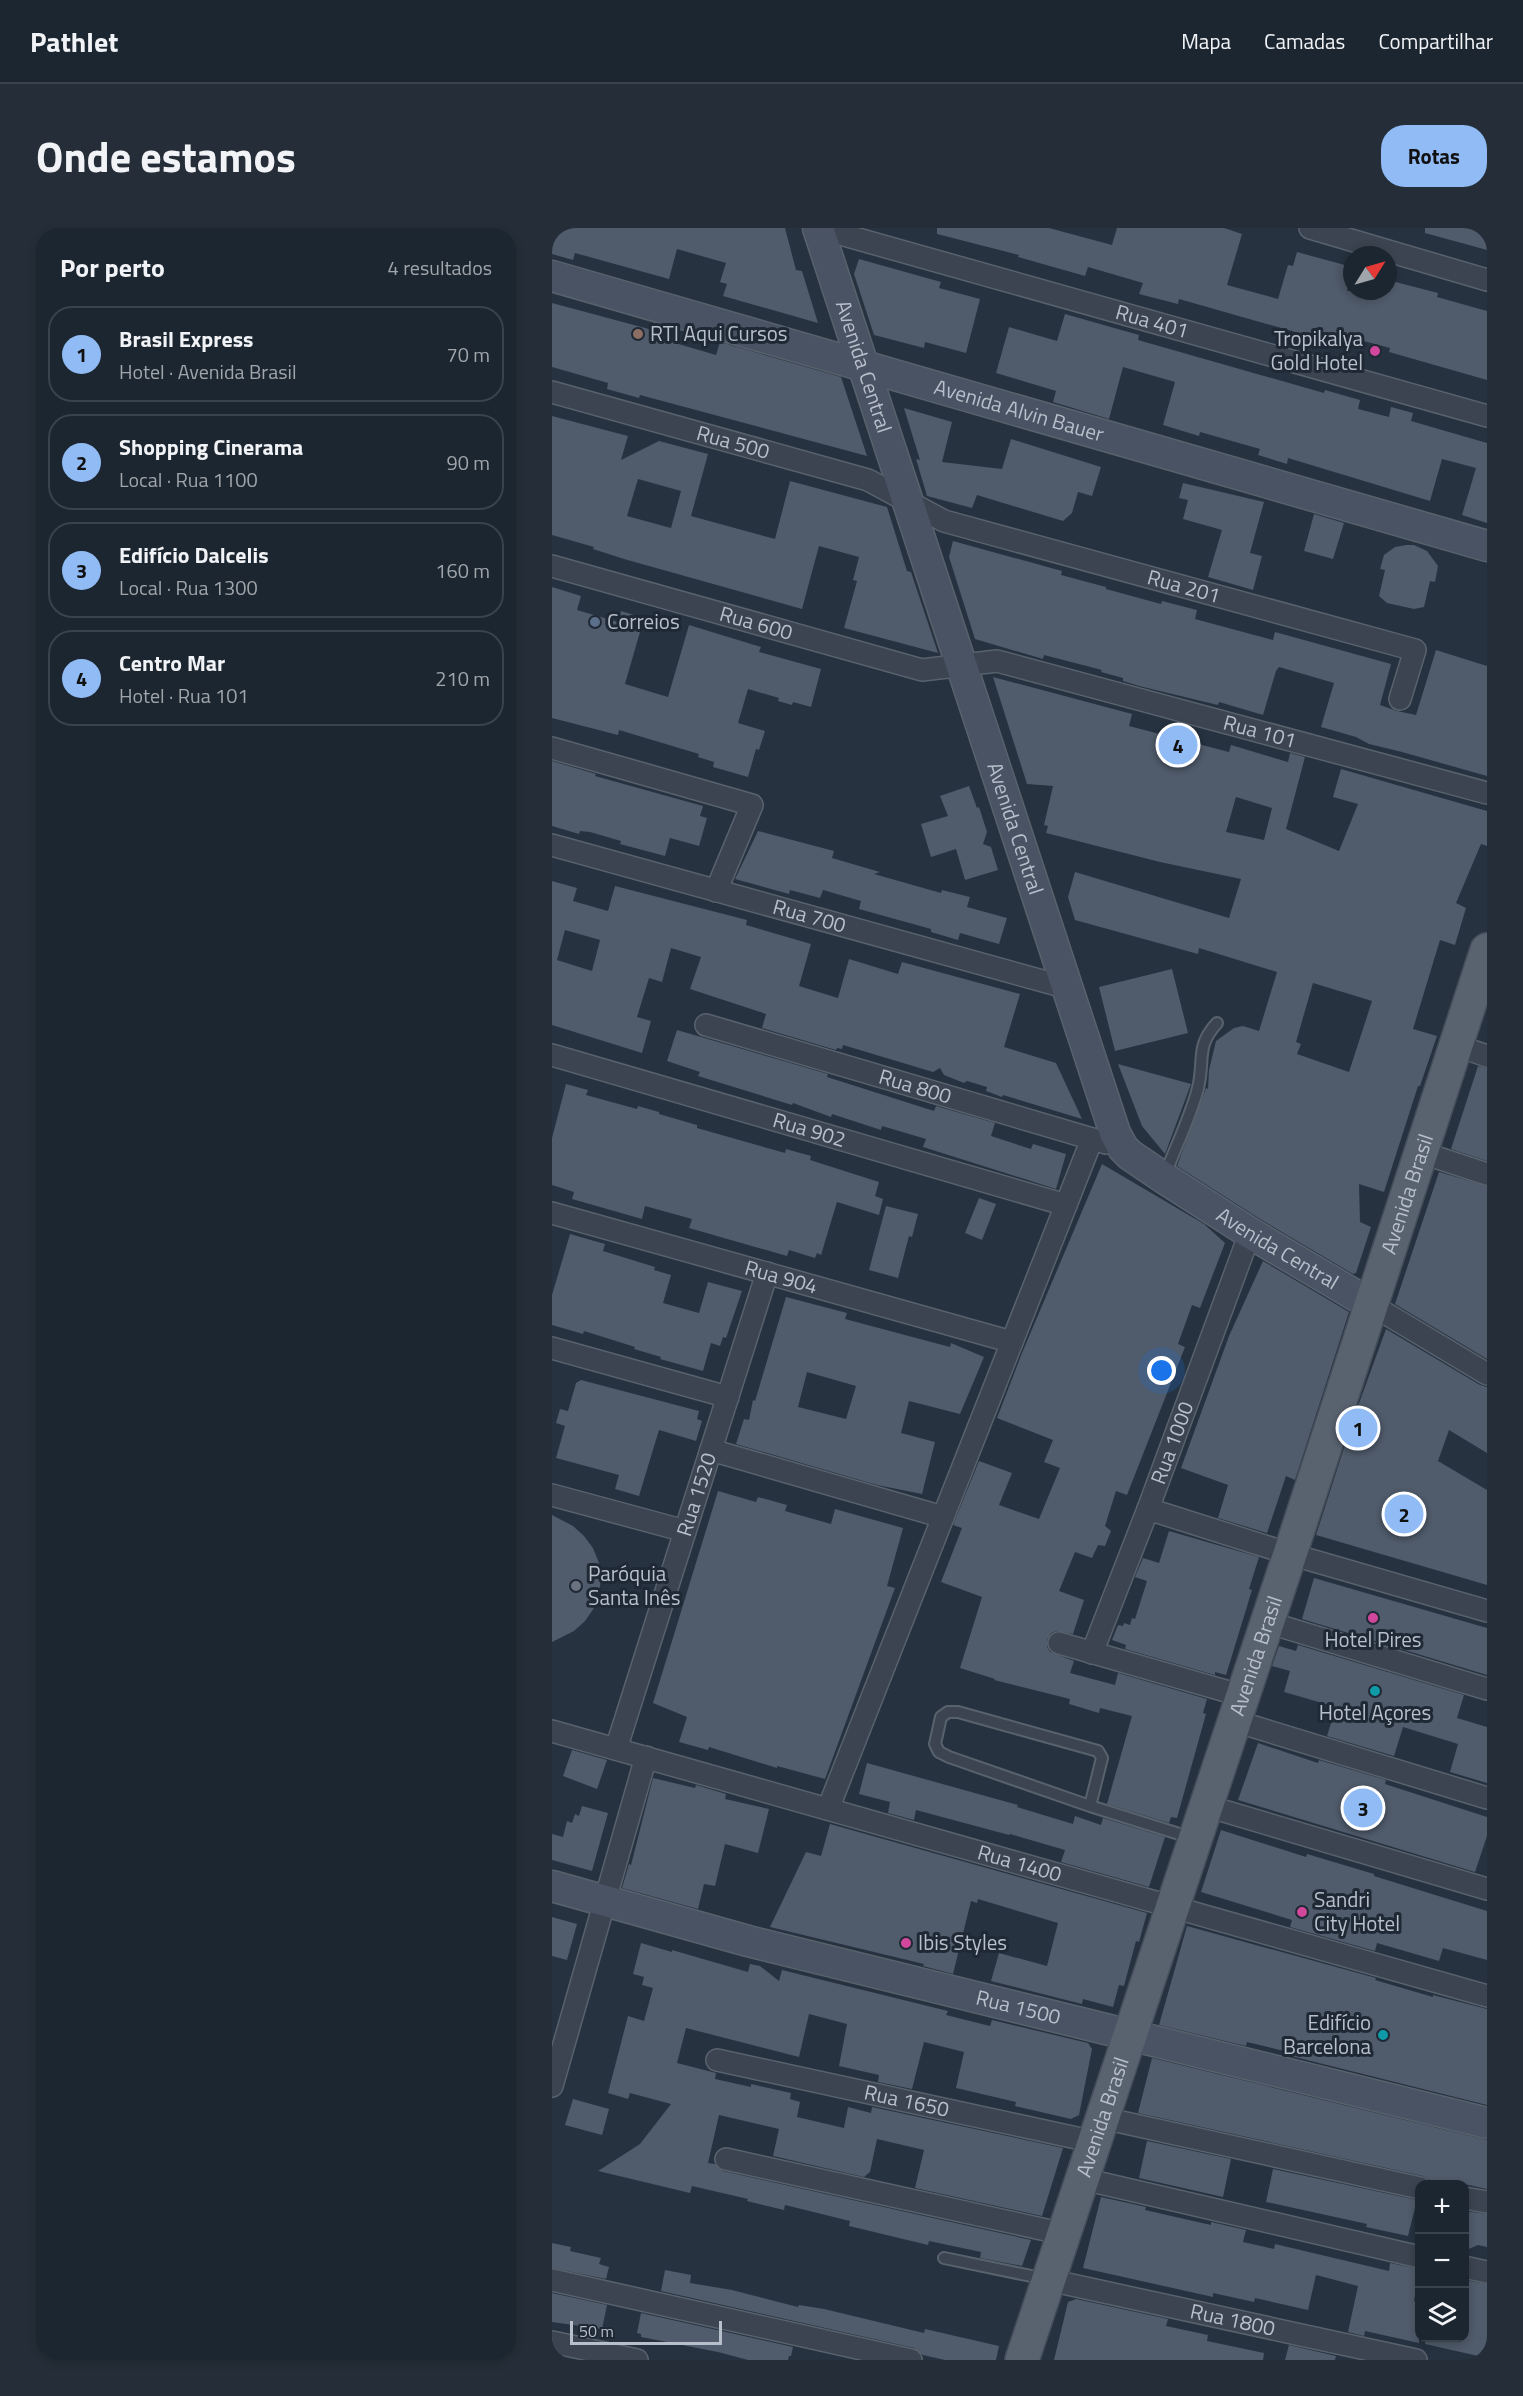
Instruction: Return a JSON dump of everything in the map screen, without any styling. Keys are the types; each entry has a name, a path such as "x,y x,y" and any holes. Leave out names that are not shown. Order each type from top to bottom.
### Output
{"main road":[{"name":"Avenida Central","path":"819,228 1115,1133 1123,1148 1164,1178 1250,1233 1370,1304"},
{"name":"Avenida Alvin Bauer","path":"552,276 1487,546"},
{"name":"Avenida Brasil","path":"1023,2360 1268,1622 1487,950"},
{"name":"Rua 1500","path":"552,1886 748,1941 1487,2123"}],"street":[{"name":"Rua 401","path":"819,228 1487,416"},
{"path":"1310,228 1487,280"},
{"name":"Rua 500","path":"552,392 868,480 908,502"},
{"name":"Rua 201","path":"908,502 944,521 1415,650 1400,699"},
{"name":"Rua 600","path":"552,566 922,670 962,665"},
{"name":"Rua 101","path":"962,665 997,661 1487,793"},
{"path":"552,748 752,804 716,891"},
{"name":"Rua 700","path":"552,845 1068,988"},
{"name":"Rua 800","path":"706,1025 1123,1148"},
{"path":"1455,1045 1487,1056"},
{"name":"Rua 902","path":"552,1055 1066,1205"},
{"path":"828,1809 1092,1139"},
{"path":"1420,1152 1487,1174"},
{"name":"Rua 904","path":"552,1213 1012,1342"},
{"name":"Rua 1000","path":"1092,1653 1250,1233"},
{"name":"Rua 1520","path":"616,1749 767,1273"},
{"path":"1370,1304 1487,1374"},
{"path":"552,1348 728,1397"},
{"path":"711,1450 943,1516"},
{"path":"552,1495 685,1531"},
{"path":"1148,1509 1290,1554 1487,1611"},
{"path":"1268,1622 1487,1689"},
{"path":"1059,1643 1092,1653 1487,1798"},
{"name":"Rua 1400","path":"552,1731 1487,1996"},
{"path":"552,2086 646,1757"},
{"path":"1207,1806 1487,1889"},
{"name":"Rua 1650","path":"717,2060 1415,2187"},
{"path":"726,2159 1064,2234"},
{"path":"1083,2179 1415,2256"},
{"path":"1469,2199 1487,2202"},
{"path":"1469,2268 1487,2272"},
{"path":"552,2280 911,2360"},
{"name":"Rua 1800","path":"1049,2280 1416,2360"},
{"path":"552,2342 637,2360"}],"lane":[{"path":"1164,1178 1198,1087 1206,1035 1217,1023"},
{"path":"1090,1806 1102,1758 1098,1751 958,1712 948,1712 941,1717 935,1744 939,1752 949,1757 1090,1806 1195,1839"},
{"path":"944,2258 1049,2280"}],"building":[{"path":"552,228 785,228 796,270 802,271 818,323 723,296 727,284 720,282 726,263 677,249 669,279 575,253 573,260 552,254"},
{"path":"937,228 1049,228 1112,245 1117,228 1224,228 1242,234 1227,285 1278,299 1288,265 1293,266 1297,252 1343,265 1343,300 1397,300 1397,282 1438,293 1437,297 1487,311 1487,380 1389,352 1390,348 1330,332 1327,341 1179,299 1178,304 1139,294 1143,283 1088,267 1085,276 1018,257 1019,255 937,234"},
{"path":"1425,228 1487,228 1487,250 1425,233"},
{"path":"859,259 941,282 939,288 980,299 966,353 925,342 924,348 874,335 854,274"},
{"path":"552,303 660,332 658,338 716,355 720,342 841,377 867,456 640,395 639,398 607,389 608,383 552,367"},
{"path":"1065,314 1139,335 1138,340 1324,393 1325,390 1360,400 1358,409 1389,417 1391,407 1413,413 1411,421 1487,443 1487,523 1462,515 1476,468 1442,459 1430,501 1288,458 1287,464 1258,455 1260,449 1200,432 1199,436 1163,425 1175,382 1123,367 1109,419 1053,402 1056,391 996,373 1009,327 1057,341"},
{"path":"904,408 952,422 942,462 1002,469 1011,439 1101,467 1092,496 1078,492 1072,513 1063,521 977,495 972,508 927,496 916,459 920,460"},
{"path":"552,416 628,436 621,460 659,441 708,454 691,516 775,539 790,481 887,507 907,571 911,572 938,653 844,628 857,581 853,580 859,557 819,546 802,609 624,559 593,549 594,547 552,535","holes":["638,479 681,491 671,528 627,516"]},
{"path":"1183,483 1264,502 1250,553 1262,556 1253,590 1208,577 1222,530 1183,519 1188,500 1179,498"},
{"path":"1314,514 1344,523 1333,559 1304,551"},
{"path":"953,541 1062,571 1061,575 1106,587 1106,589 1161,604 1162,601 1197,610 1195,619 1273,640 1275,632 1391,664 1380,705 1397,711 1416,715 1436,650 1487,666 1487,776 1369,744 1356,737 1321,727 1334,683 1279,667 1263,715 1219,702 1218,705 1139,686 1123,681 1123,678 1101,672 1102,670 1044,655 1043,659 975,639 949,557"},
{"path":"1414,545 1427,551 1438,566 1435,582 1430,581 1424,607 1414,609 1387,603 1379,596 1385,570 1380,569 1384,555 1395,547"},
{"path":"552,587 581,596 577,610 618,622 621,611 644,618 625,684 668,697 689,625 761,647 759,652 821,669 811,707 778,701 779,698 748,689 738,723 765,731 759,750 756,749 748,777 713,767 714,762 698,757 699,754 619,730 618,735 552,718"},
{"path":"993,677 1132,714 1129,726 1229,752 1231,745 1288,762 1290,753 1305,757 1286,829 1339,851 1358,804 1333,797 1341,769 1487,811 1487,846 1481,844 1456,903 1466,908 1455,945 1440,940 1413,1029 1437,1036 1420,1086 1418,1086 1384,1192 1359,1184 1360,1222 1371,1227 1356,1273 1353,1274 1260,1219 1177,1166 1206,1088 1208,1089 1209,1070 1216,1041 1234,1028 1243,1026 1259,1031 1277,972 1199,948 1198,954 1075,920 1068,897 1075,872 1229,918 1241,879 1160,862 1046,833 1048,826 1044,825 1053,786 1027,784","holes":["1236,797 1272,808 1264,840 1226,832","1313,983 1372,1001 1349,1072 1297,1054 1301,1044 1296,1042"]},
{"path":"552,761 596,774 595,776 703,806 700,816 707,818 699,846 670,838 665,856 620,844 621,841 590,832 580,831 579,834 552,826"},
{"path":"969,786 987,832 983,844 991,847 998,870 965,880 956,849 931,857 921,824 948,816 940,796"},
{"path":"758,831 834,851 832,858 880,872 874,874 941,893 942,890 970,897 967,907 1007,918 999,944 960,933 958,940 931,932 931,929 859,909 861,901 823,890 820,898 790,890 789,894 735,879"},
{"path":"552,881 577,888 573,901 608,911 615,886 747,920 746,925 811,944 799,986 838,998 849,959 898,974 902,962 1020,994 1004,1047 1056,1063 1082,1119 1003,1095 1002,1097 986,1091 987,1087 967,1081 964,1083 944,1075 940,1068 933,1072 843,1045 842,1049 837,1048 836,1050 762,1028 766,1014 690,989 701,957 671,948 662,982 649,978 637,1017 651,1021 642,1053 552,1025","holes":["565,930 600,940 592,971 557,960"]},
{"path":"1172,969 1188,1033 1115,1051 1099,987"},
{"path":"677,1030 828,1074 827,1077 934,1111 936,1106 995,1123 991,1136 1031,1149 1033,1144 1066,1154 1056,1189 923,1147 926,1139 882,1126 881,1130 832,1114 831,1117 793,1103 792,1105 698,1076 700,1072 667,1061"},
{"path":"1118,1064 1191,1084 1165,1154 1142,1126"},
{"path":"1478,1066 1487,1068 1487,1161 1451,1149"},
{"path":"566,1084 588,1090 586,1095 637,1109 638,1106 659,1112 659,1114 697,1125 697,1128 785,1153 786,1149 811,1156 810,1160 879,1182 875,1196 883,1199 879,1215 837,1202 821,1255 817,1253 815,1258 789,1250 787,1256 689,1228 692,1219 645,1206 642,1219 572,1199 574,1192 552,1185 552,1138"},
{"path":"1102,1164 1204,1224 1225,1243 1200,1308 1192,1305 1178,1344 1185,1347 1127,1495 1116,1491 1105,1526 1111,1531 1105,1546 1098,1545 1092,1558 1075,1552 1059,1591 1084,1600 1073,1634 1057,1631 1051,1633 1047,1640 1050,1652 1074,1661 1070,1673 1115,1685 1118,1673 1207,1699 1203,1713 1206,1714 1177,1818 1171,1817 1169,1823 1107,1804 1132,1716 1100,1708 1099,1713 1069,1704 1070,1699 994,1680 960,1668 982,1597 941,1582 962,1528 953,1525 979,1461 1012,1473 999,1505 1039,1519 1060,1468 1044,1462 1053,1440 997,1418"},
{"path":"1439,1172 1487,1186 1487,1359 1395,1304"},
{"path":"979,1198 996,1204 982,1240 965,1233"},
{"path":"886,1206 918,1214 912,1237 909,1236 898,1278 869,1270"},
{"path":"570,1234 605,1244 603,1251 655,1267 654,1270 671,1275 663,1303 699,1313 708,1282 742,1291 726,1338 723,1337 720,1346 711,1343 703,1371 660,1359 661,1357 634,1349 635,1347 584,1331 583,1334 552,1325 552,1295"},
{"path":"1263,1261 1349,1312 1295,1480 1286,1476 1267,1533 1218,1518 1228,1485 1181,1468 1229,1336"},
{"path":"786,1297 847,1313 845,1319 950,1347 951,1343 984,1357 960,1414 909,1401 901,1433 935,1442 922,1494 877,1485 736,1444 744,1419 749,1420 753,1400 755,1401","holes":["807,1372 856,1386 846,1419 798,1407"]},
{"path":"1386,1329 1487,1387 1487,1453 1449,1430 1438,1461 1487,1490 1487,1585 1316,1535 1354,1417"},
{"path":"581,1380 699,1411 697,1419 702,1421 696,1441 659,1430 639,1496 615,1489 619,1475 556,1458 565,1426 556,1423 560,1409 568,1411 576,1383"},
{"path":"718,1491 756,1502 758,1497 787,1505 785,1511 831,1524 835,1509 903,1528 887,1586 895,1588 825,1779 777,1766 777,1768 709,1747 708,1750 679,1742 687,1717 653,1703"},
{"name":"Paróquia Santa Inês","path":"552,1515 573,1526 584,1536 593,1548 599,1563 601,1578 594,1608 585,1621 574,1631 552,1642"},
{"path":"1169,1531 1259,1557 1249,1589 1252,1590 1226,1675 1215,1672 1215,1675 1125,1649 1126,1645 1112,1640 1118,1625 1123,1626 1124,1623 1130,1625 1132,1618 1135,1619 1147,1581 1135,1577 1143,1558 1159,1563"},
{"name":"Hotel Pires","path":"1314,1578 1487,1628 1487,1675 1302,1619"},
{"name":"Hotel Açores","path":"1298,1645 1464,1695 1457,1718 1487,1727 1487,1783 1450,1772 1458,1744 1403,1727 1394,1756 1327,1736 1336,1707 1284,1692 1290,1671 1272,1666 1279,1646 1296,1651"},
{"path":"1258,1743 1318,1763 1319,1760 1386,1780 1385,1784 1487,1817 1487,1836 1475,1872 1238,1800"},
{"path":"572,1750 607,1760 597,1789 563,1776"},
{"path":"867,1763 1018,1805 1017,1807 1073,1824 1075,1816 1101,1825 1103,1818 1165,1837 1149,1887 1061,1862 1065,1850 1010,1834 916,1810 914,1820 888,1813 890,1802 859,1794"},
{"path":"653,1778 695,1788 696,1785 726,1794 725,1799 769,1809 758,1853 725,1844 715,1886 704,1884 698,1909 622,1888 629,1864 631,1865"},
{"path":"582,1806 608,1813 592,1871 552,1860 552,1834 563,1837 567,1821 572,1823 575,1814 579,1816"},
{"path":"830,1824 1147,1913 1139,1942 1136,1941 1124,1986 1119,1985 1113,2007 1083,1999 1082,2004 991,1981 999,1953 1047,1966 1058,1923 978,1899 977,1903 971,1901 953,1974 923,1966 924,1964 770,1927 806,1852 821,1856"},
{"path":"1221,1830 1306,1857 1307,1854 1374,1874 1374,1876 1487,1911 1487,1960 1443,1948 1439,1961 1377,1943 1375,1951 1290,1927 1292,1920 1201,1892"},
{"path":"552,1917 577,1924 567,1960 552,1956"},
{"path":"1187,1926 1376,1978 1375,1980 1433,1997 1433,1995 1487,2009 1487,2105 1283,2054 1284,2051 1247,2042 1246,2046 1159,2025"},
{"path":"641,1943 748,1972 750,1964 760,1966 779,1981 782,1970 948,2011 946,2015 990,2026 992,2020 1088,2043 1092,2049 1079,2115 1071,2119 1015,2106 1016,2102 956,2088 964,2052 924,2042 912,2089 878,2082 879,2075 839,2066 847,2024 809,2014 799,2057 686,2028 677,2063 716,2073 715,2079 791,2093 790,2099 800,2102 797,2117 844,2128 848,2107 871,2113 872,2107 1063,2148 1042,2216 915,2188 924,2150 877,2139 870,2172 864,2177 773,2156 779,2129 719,2115 708,2163 715,2164 723,2171 1031,2240 1022,2266 980,2258 981,2252 929,2241 928,2245 849,2226 850,2221 785,2205 784,2210 692,2186 690,2193 598,2171 640,2144 671,2104 630,2093 628,2099 608,2093 628,2016 644,2021 653,1988 642,1985 644,1977 633,1974"},
{"path":"1152,2058 1487,2140 1487,2189 1469,2185 1469,2180 1430,2180 1423,2176 1138,2113"},
{"path":"573,2099 609,2109 602,2135 565,2125"},
{"path":"1147,2141 1231,2159 1223,2197 1139,2178"},
{"path":"1273,2169 1415,2200 1415,2208 1408,2236 1366,2227 1367,2224 1266,2202"},
{"path":"1101,2197 1146,2207 1145,2210 1211,2225 1211,2222 1246,2230 1243,2242 1274,2249 1275,2244 1389,2271 1390,2263 1415,2268 1415,2342 1419,2343 1365,2331 1364,2336 1348,2332 1358,2286 1316,2275 1308,2310 1255,2298 1254,2302 1213,2293 1213,2297 1083,2268"},
{"path":"1469,2212 1487,2214 1487,2247 1478,2245 1469,2249"},
{"path":"552,2243 571,2247 570,2251 601,2258 599,2264 609,2267 606,2279 552,2268"},
{"path":"665,2270 691,2275 690,2283 732,2290 798,2307 799,2305 824,2309 924,2333 925,2329 999,2346 996,2360 945,2360 923,2355 914,2348 661,2291"},
{"path":"1469,2281 1487,2284 1487,2358 1425,2344 1425,2342 1469,2342"},
{"path":"552,2293 607,2305 602,2329 552,2322"},
{"path":"1076,2299 1168,2319 1166,2326 1208,2335 1207,2341 1264,2353 1263,2360 1054,2360 1068,2302"},
{"path":"641,2313 793,2347 791,2356 788,2360 748,2360 641,2337 641,2334 637,2333"},
{"path":"1289,2345 1336,2356 1335,2360 1285,2360"}],"place":[{"name":"RTI Aqui Cursos","path":"638,334"},
{"name":"Tropikalya Gold Hotel","path":"1375,351"},
{"name":"Correios","path":"595,622"},
{"name":"Centro Mar","path":"1178,745"},
{"name":"Brasil Express","path":"1358,1428"},
{"name":"Shopping Cinerama","path":"1404,1514"},
{"name":"Paróquia Santa Inês","path":"576,1586"},
{"name":"Hotel Pires","path":"1373,1618"},
{"name":"Hotel Açores","path":"1375,1691"},
{"name":"Edifício Dalcelis","path":"1363,1808"},
{"name":"Sandri City Hotel","path":"1302,1912"},
{"name":"Ibis Styles","path":"906,1943"},
{"name":"Edifício Barcelona","path":"1383,2035"}]}
